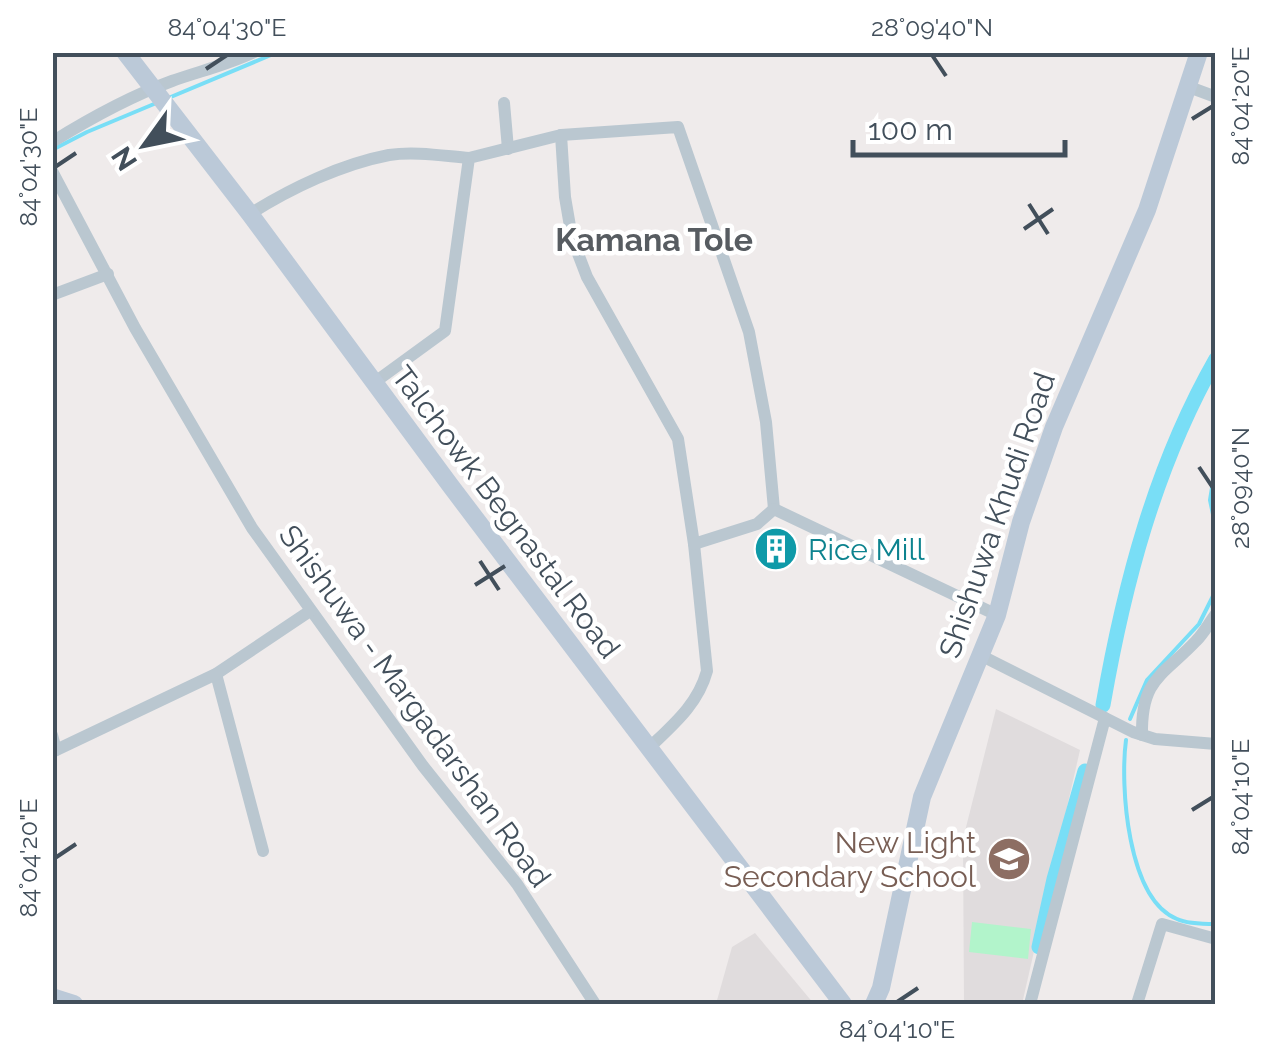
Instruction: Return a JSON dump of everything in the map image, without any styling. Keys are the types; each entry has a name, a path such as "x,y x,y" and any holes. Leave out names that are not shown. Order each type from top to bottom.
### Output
{"main road":[{"name":"Talchowk Begnastal Road","path":"124,52 843,1004"},
{"name":"Shishuwa Khudi Road","path":"874,1004 881,988 922,797 997,615 1022,522 1054,427 1147,210 1200,52"},
{"path":"52,997 74,1004"}],"street":[{"path":"52,142 88,120 169,82 224,67 254,52"},
{"path":"1190,87 1216,96"},
{"path":"504,103 508,148"},
{"path":"250,214 275,198 328,175 391,155 469,158 562,135 678,127 749,332 766,422 774,509"},
{"path":"562,135 572,238 587,277 678,440 694,544 707,670 692,706 650,748"},
{"path":"375,382 444,331 469,158"},
{"name":"Shishuwa - Margadarshan Road","path":"52,171 135,328 252,528 423,766 517,884 596,1004"},
{"path":"52,294 108,274"},
{"path":"774,509 997,615"},
{"path":"694,544 757,524 774,509"},
{"path":"52,735 54,751 216,674 310,611"},
{"path":"1142,735 1149,690 1216,614"},
{"path":"980,654 1142,735 1216,744"},
{"path":"216,674 263,852"},
{"path":"1030,1004 1104,718"},
{"path":"1137,1004 1162,924 1216,938"}],"shaded area":[{"name":"New Light Secondary School","path":"996,709 1080,750 1022,1004 964,1004 963,839"},
{"path":"755,933 814,1004 716,1004 732,947"}],"green space":[{"path":"972,922 1031,929 1028,959 969,952"}],"waterway":[{"path":"166,99 278,52"},
{"path":"52,150 154,104"},
{"path":"1103,705 1144,527 1176,441 1216,359"},
{"path":"1216,463 1210,500 1216,529"},
{"path":"1130,719 1147,680 1199,624 1216,590"},
{"path":"1126,740 1126,811 1130,839 1147,889 1160,907 1177,919 1216,924"},
{"path":"1039,947 1085,771"}],"place":[{"name":"Rice Mill","path":"776,549"},
{"name":"New Light Secondary School","path":"1009,859"}],"district":[{"name":"Kamana Tole","path":"654,239"}]}
